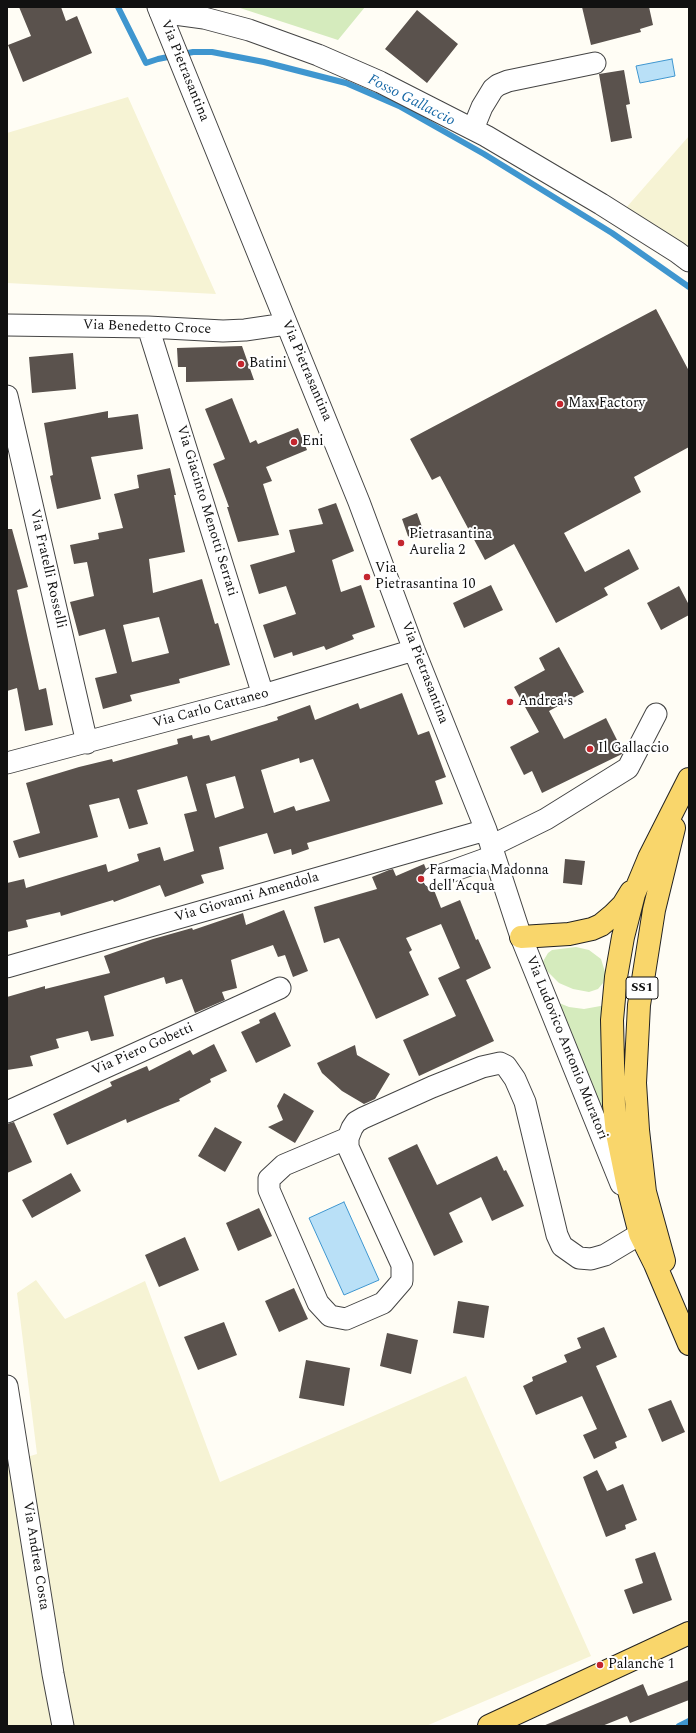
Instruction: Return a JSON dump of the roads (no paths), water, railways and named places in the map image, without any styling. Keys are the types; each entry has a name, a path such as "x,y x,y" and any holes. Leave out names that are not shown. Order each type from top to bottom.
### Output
{"main road":[{"name":"SS1","path":"685,1334 638,1228 617,1133 614,1105 612,1020 616,977 623,937 634,894 687,784"},
{"name":"SS1","path":"685,1334 646,1192 638,1130 635,1083 639,1005 654,910 687,784"},
{"path":"521,936 569,934 592,929 601,925 623,904 645,870"},
{"path":"489,1726 689,1633"}],"street":[{"name":"Via Pietrasantina","path":"160,9 286,324 318,397 357,495 414,650 493,851"},
{"path":"160,9 204,18 249,30 318,55 380,82 473,129 601,204 689,261"},
{"path":"473,129 482,107 493,89 498,85 508,81 595,63"},
{"name":"Via Benedetto Croce","path":"7,325 148,327 222,331 245,330 286,324"},
{"name":"Via Giacinto Menotti Serrati","path":"148,327 263,695"},
{"name":"Via Fratelli Rosselli","path":"7,396 10,423 87,743"},
{"name":"Via Carlo Cattaneo","path":"7,763 87,743 263,695 414,650"},
{"path":"433,878 493,851 628,768 656,714"},
{"name":"Via Ludovico Antonio Muratori","path":"493,851 521,936 638,1228"},
{"name":"Via Giovanni Amendola","path":"7,967 493,851"},
{"name":"Via Piero Gobetti","path":"7,1112 280,988"},
{"path":"348,1138 284,1165 269,1178 269,1190 318,1303 330,1316 346,1319 383,1303 402,1281 402,1265 348,1147 348,1138 356,1122 432,1087 482,1067 500,1063 506,1066 515,1079 525,1102 557,1235 562,1246 579,1258 591,1259 605,1255 638,1228"},
{"name":"Via Andrea Costa","path":"7,1386 53,1674 63,1726"}],"water":[{"path":"672,59 675,76 640,83 636,66"},
{"path":"344,1202 379,1280 344,1295 309,1218"}],"waterway":[{"name":"Fosso Gallaccio","path":"118,7 146,63 193,52 212,52 264,62 346,83 399,106 484,154 612,233 689,287"},
{"path":"679,1726 689,1721"}],"place":[{"name":"Batini","path":"241,364"},
{"name":"Max Factory","path":"560,404"},
{"name":"Eni","path":"294,442"},
{"name":"Pietrasantina Aurelia 2","path":"401,543"},
{"name":"Via Pietrasantina 10","path":"367,577"},
{"name":"Andrea's","path":"510,702"},
{"name":"Il Gallaccio","path":"590,749"},
{"name":"Farmacia Madonna dell'Acqua","path":"421,879"},
{"name":"Palanche 1","path":"600,1665"}]}
